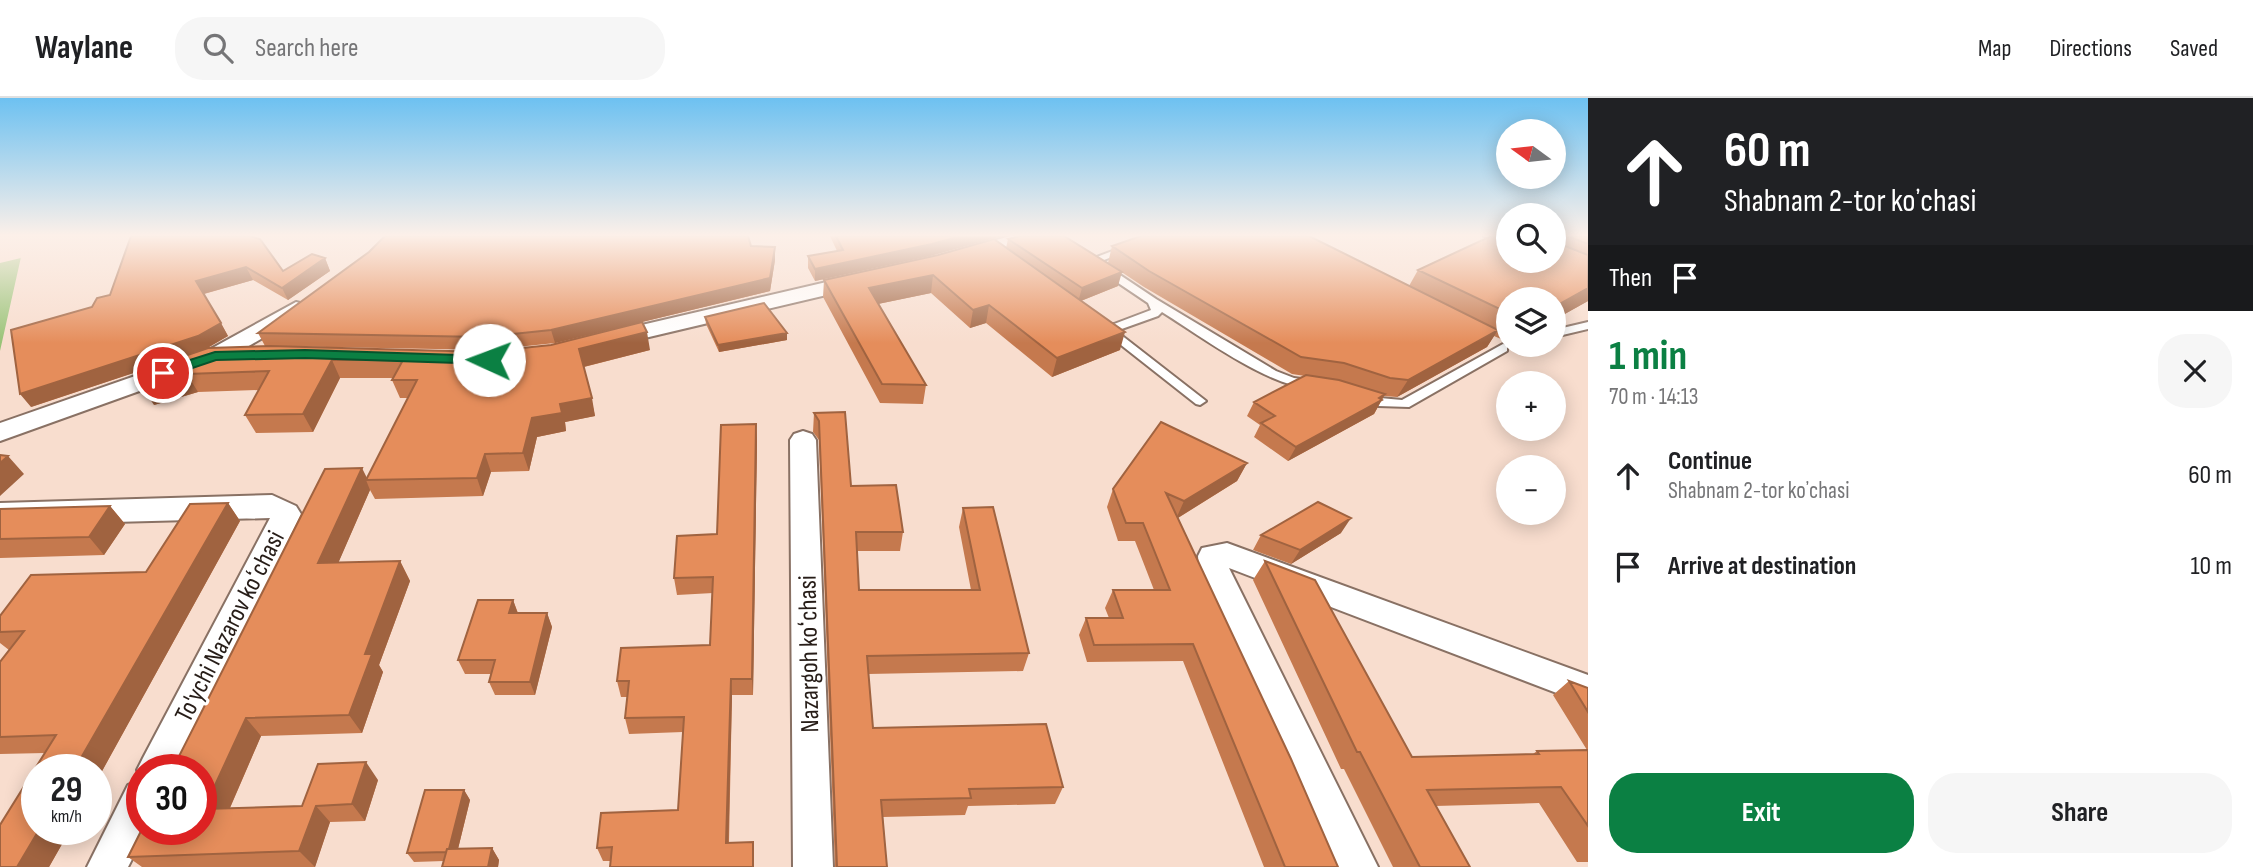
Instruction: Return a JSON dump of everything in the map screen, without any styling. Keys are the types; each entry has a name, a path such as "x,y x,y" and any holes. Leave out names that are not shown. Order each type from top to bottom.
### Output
{"street":[{"path":"593,343 883,275"},
{"path":"0,432 215,356 288,314 310,298"},
{"path":"215,356 267,354"},
{"name":"Nazargoh koʻchasi","path":"803,440 813,867"},
{"name":"To'ychi Nazarov koʻchasi","path":"0,514 272,505 286,514 164,754"},
{"path":"1358,867 1214,569 1213,556 1227,555 1588,691"},
{"path":"107,867 126,830"}],"lane":[{"path":"1109,272 1272,374 1292,382 1325,386"},
{"path":"1102,327 1115,328 1154,314 1157,310 1152,300"},
{"path":"1090,319 1200,401"},
{"path":"1566,331 1588,325"},
{"path":"1490,342 1496,343"},
{"path":"1356,394 1378,402 1404,404 1496,353"}],"green space":[{"path":"0,272 18,272 0,351"}],"building":[{"path":"118,272 229,272 196,281 221,323 198,336 20,394 11,330 92,307 97,298 110,295"},
{"path":"254,272 305,272 282,288"},
{"path":"342,272 771,272 770,278 551,330 485,337 258,333"},
{"path":"861,272 1040,272 1125,332 1057,358 989,305 973,310 933,275 869,288 926,385 882,384 824,280"},
{"path":"1058,272 1122,272 1082,288"},
{"path":"1151,272 1381,272 1496,329 1408,380 1390,378 1344,363 1301,357"},
{"path":"1422,272 1588,272 1588,288 1566,300 1566,287 1496,287 1496,307"},
{"path":"764,303 787,333 718,345 705,317"},
{"path":"642,322 647,332 579,349 592,398 560,404 562,413 532,418 523,453 485,454 477,478 366,480 417,380 392,380 403,360 332,360 303,414 245,415 269,371 187,374 142,387 138,372 208,348 270,346 484,352 551,345"},
{"path":"1306,375 1339,380 1385,394 1379,398 1382,400 1296,447 1261,423 1275,416 1254,402"},
{"path":"845,412 851,486 896,485 903,532 856,532 859,590 980,590 963,508 993,507 1029,653 867,656 873,728 1046,724 1063,787 969,789 971,798 881,800 887,867 837,867 819,421 814,413"},
{"path":"1161,422 1247,463 1184,501 1166,493 1291,759 1338,867 1285,867 1193,644 1094,645 1086,618 1123,618 1113,590 1170,590 1143,523 1126,523 1113,489"},
{"path":"756,424 752,679 731,679 726,843 753,842 753,867 610,867 612,847 597,848 601,813 678,810 684,717 625,718 629,681 617,681 621,648 710,645 713,577 674,578 677,536 717,534 721,425"},
{"path":"0,455 8,456 0,463"},
{"path":"362,468 318,563 400,561 365,654 372,654 349,715 246,718 217,781 217,754 180,754 325,469"},
{"path":"1318,502 1351,518 1300,550 1261,535"},
{"path":"228,503 83,754 44,754 56,735 0,737 0,662 24,631 0,632 0,616 31,575 146,572 190,504"},
{"path":"110,506 89,537 0,539 0,509"},
{"path":"1265,561 1315,580 1412,757 1588,750 1588,826 1561,787 1427,790 1470,867 1420,867 1360,752 1357,752"},
{"path":"478,600 513,600 509,613 547,613 530,682 489,682 495,660 458,660"},
{"path":"1569,681 1588,688 1588,712"},
{"path":"366,762 352,804 316,806 299,851 128,857 134,845 217,845 217,809 302,806 318,764"},
{"path":"425,790 464,790 449,849 446,852 407,853"},
{"path":"21,791 21,845 30,845 17,867 0,867 0,825"},
{"path":"492,848 488,867 442,867 447,849"}],"route":[{"path":"163,373 215,356 305,354 489,360"}]}
